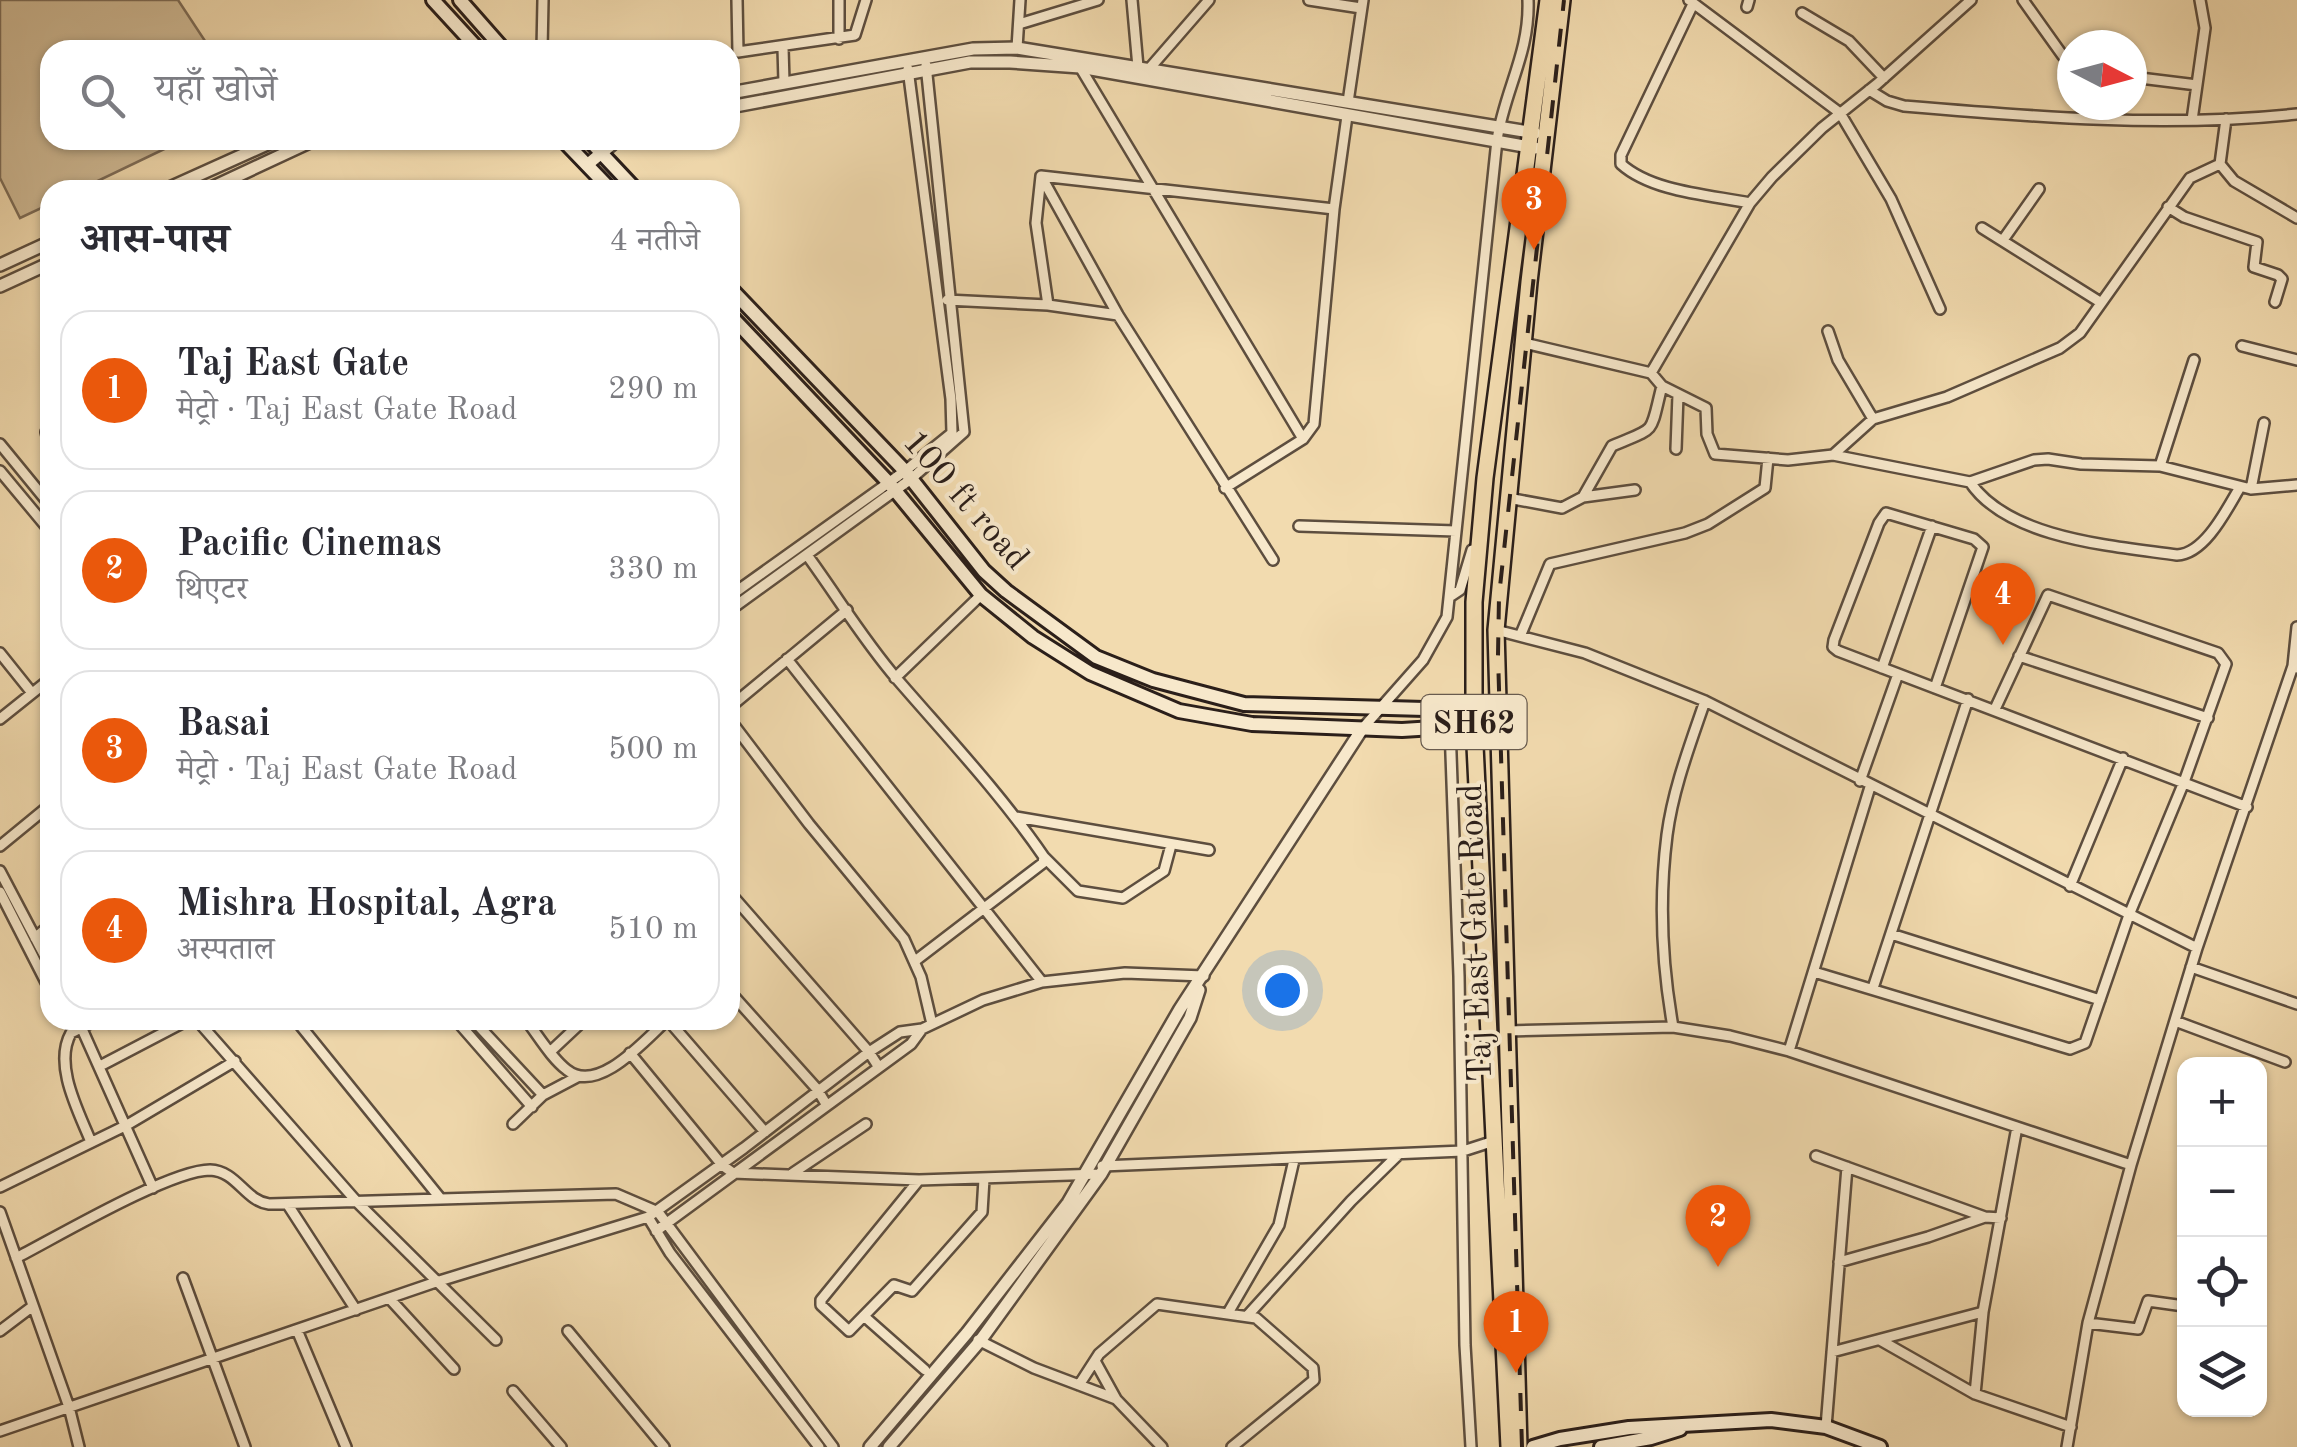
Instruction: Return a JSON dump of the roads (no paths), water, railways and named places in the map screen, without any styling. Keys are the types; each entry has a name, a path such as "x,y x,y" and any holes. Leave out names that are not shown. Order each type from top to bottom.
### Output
{"main road":[{"path":"433,0 470,40"},
{"path":"460,0 495,40"},
{"name":"SH62","path":"1508,1447 1474,718 1474,602 1485,478 1538,141 1548,0"},
{"name":"Taj East Gate Road","path":"1519,1447 1496,630 1524,343 1538,141 1562,0"},
{"path":"573,150 601,180"},
{"path":"601,152 627,180"},
{"name":"100 ft road","path":"740,299 908,475 984,571 1006,592 1096,657 1152,680 1244,704 1383,707 1498,718"},
{"name":"100 ft road","path":"740,326 892,486 982,595 1033,638 1090,673 1179,711 1252,724 1362,729 1450,727 1474,718"},
{"path":"1533,1447 1629,1428 1772,1420 1826,1427 1880,1447"},
{"path":"1601,1447 1651,1438 1687,1426"}],"street":[{"path":"542,40 543,0"},
{"path":"735,40 737,0"},
{"path":"838,39 839,0"},
{"path":"740,52 838,39 858,32 866,0"},
{"path":"1018,48 1020,0"},
{"path":"1019,24 1095,0"},
{"path":"1132,0 1144,68"},
{"path":"1144,68 1210,0"},
{"path":"1225,488 1303,439 1314,424 1334,209 1362,4 1310,0"},
{"path":"889,1447 980,1341 1095,1170 1190,1018 1204,976 1267,872 1362,729 1440,634 1451,596 1498,134 1510,84 1523,60 1528,0"},
{"path":"1651,374 1750,204 1772,177 1971,0"},
{"path":"2023,0 2057,48"},
{"path":"2192,120 2205,28 2200,0"},
{"path":"1750,204 1667,186 1620,164 1691,2 1840,113 1892,199 1940,309"},
{"path":"1802,13 1848,41 1884,78"},
{"path":"783,48 784,82"},
{"path":"926,64 973,49 1018,48 1144,68 1347,109"},
{"path":"740,91 926,64 1010,62 1080,68 1538,141"},
{"path":"740,589 908,475 964,432 926,64"},
{"path":"740,105 908,67"},
{"path":"908,67 953,426 952,432 908,475"},
{"path":"1080,68 1303,439"},
{"path":"2147,79 2198,85"},
{"path":"1869,90 1904,106 2028,115 2192,120 2297,114"},
{"path":"2226,118 2220,164 2234,181 2297,218"},
{"path":"187,180 254,150"},
{"path":"228,180 293,150"},
{"path":"587,165 604,150"},
{"path":"1832,455 1873,419 1948,397 2060,348 2080,333 2196,172 2220,164"},
{"path":"1041,176 1334,209"},
{"path":"1041,176 1036,234 1048,305"},
{"path":"1041,176 1118,315 1273,560"},
{"path":"2002,240 2039,189"},
{"path":"2168,207 2184,217 2257,242 2254,268 2278,274 2282,279 2275,302"},
{"path":"1982,228 2100,302"},
{"path":"0,265 40,247"},
{"path":"0,286 40,268"},
{"path":"939,299 1048,305 1118,315"},
{"path":"1828,331 1838,360 1873,419"},
{"path":"1524,343 1651,374 1662,386 1706,408 1707,434 1715,454 1808,460 1832,455 1970,482 2034,460 2160,466 2252,489 2297,485"},
{"path":"2242,346 2297,360"},
{"path":"2160,466 2194,360"},
{"path":"1583,498 1612,446 1651,428 1662,386"},
{"path":"1676,449 1678,395"},
{"path":"2252,489 2264,423"},
{"path":"0,444 40,493"},
{"path":"1521,634 1550,564 1685,533 1708,524 1765,488 1768,458"},
{"path":"0,471 40,519"},
{"path":"1451,596 1460,590 1470,561 1485,478"},
{"path":"1970,482 1990,505 2048,530 2102,544 2177,555 2186,554 2202,542 2240,486"},
{"path":"740,603 808,556 892,486"},
{"path":"1508,498 1562,508 1583,498 1635,490"},
{"path":"1935,688 1983,547 1974,540 1890,513 1882,516 1834,640 1838,652 2247,808"},
{"path":"1299,526 1456,531"},
{"path":"1882,668 1932,526"},
{"path":"800,547 896,678 1016,817 1044,857 1078,891 1123,898 1164,871 1171,844"},
{"path":"896,678 982,595"},
{"path":"1814,972 2075,1049 2085,1043 2129,914 2184,782 2226,664 2218,653 2054,596 2046,597 1995,710"},
{"path":"740,698 847,610"},
{"path":"2068,1447 2088,1323 2132,1165 2197,948 2295,668 2297,628"},
{"path":"1496,630 1585,652 1705,702 2197,948"},
{"path":"0,653 32,694"},
{"path":"2019,656 2208,718"},
{"path":"788,659 1042,982"},
{"path":"1789,1051 1898,674"},
{"path":"0,719 40,687"},
{"path":"1873,988 1968,699"},
{"path":"1674,1027 1664,940 1667,836 1705,702"},
{"path":"1450,727 1465,1345 1471,1447"},
{"path":"740,733 808,824 904,939 916,962 927,1026"},
{"path":"2070,886 2123,758"},
{"path":"0,846 40,813"},
{"path":"1016,817 1209,850"},
{"path":"916,962 1044,863 1044,857"},
{"path":"0,870 40,946"},
{"path":"0,892 40,970"},
{"path":"740,905 878,1066"},
{"path":"1891,934 2100,1000"},
{"path":"36,938 40,935"},
{"path":"2191,967 2297,1004"},
{"path":"0,1430 436,1282 653,1214 869,1052 900,1032 927,1026 983,1000 1042,982 1125,973 1204,976"},
{"path":"740,1003 826,1104"},
{"path":"2175,1020 2285,1062"},
{"path":"656,1231 911,1044 927,1026"},
{"path":"1508,1031 1674,1027 1730,1036 1789,1051 2132,1165"},
{"path":"74,1030 66,1042 66,1064 91,1142"},
{"path":"83,1030 153,1188"},
{"path":"100,1066 169,1030"},
{"path":"206,1030 356,1202 496,1340"},
{"path":"304,1030 440,1198"},
{"path":"465,1030 532,1107"},
{"path":"482,1030 543,1094"},
{"path":"534,1030 566,1070 580,1076"},
{"path":"551,1051 573,1030"},
{"path":"513,1124 543,1094 580,1076 602,1074 656,1030"},
{"path":"677,1030 765,1132"},
{"path":"630,1053 722,1165 733,1173 984,1179 1462,1150 1494,1141"},
{"path":"0,1187 127,1125 236,1062"},
{"path":"791,1174 866,1124"},
{"path":"1976,1394 1982,1312 2017,1127"},
{"path":"1248,1315 1399,1154"},
{"path":"1816,1156 1985,1217 2000,1218"},
{"path":"1228,1313 1279,1225 1294,1160"},
{"path":"1826,1427 1847,1167"},
{"path":"16,1258 153,1188 210,1170 227,1174 262,1203 288,1205 600,1193 629,1198 666,1224 833,1447"},
{"path":"870,1447 967,1334 1095,1170"},
{"path":"919,1180 821,1300 821,1305 848,1331 894,1285 912,1291 982,1212 984,1179"},
{"path":"288,1205 356,1310"},
{"path":"0,1212 69,1406 75,1445"},
{"path":"653,1214 656,1231 818,1447"},
{"path":"1839,1262 1985,1217"},
{"path":"0,1254 11,1245"},
{"path":"183,1278 245,1447"},
{"path":"390,1299 454,1369"},
{"path":"2088,1323 2138,1330 2148,1300 2177,1305"},
{"path":"1079,1385 1095,1360 1157,1304 1248,1315 1265,1322 1315,1373 1310,1384 1232,1447"},
{"path":"0,1331 32,1306"},
{"path":"1832,1352 1982,1312"},
{"path":"865,1317 926,1370"},
{"path":"297,1330 346,1447"},
{"path":"568,1331 664,1447"},
{"path":"967,1334 1034,1368 1116,1399"},
{"path":"1880,1340 1976,1394 2071,1427"},
{"path":"1095,1360 1116,1399 1162,1447"},
{"path":"512,1391 560,1447"}],"railway":[{"path":"1522,1447 1499,596 1564,0"}],"place":[{"name":"Basai","path":"1534,250"},
{"name":"Mishra Hospital, Agra","path":"2003,645"},
{"name":"Pacific Cinemas","path":"1718,1267"},
{"name":"Taj East Gate","path":"1516,1373"}]}
